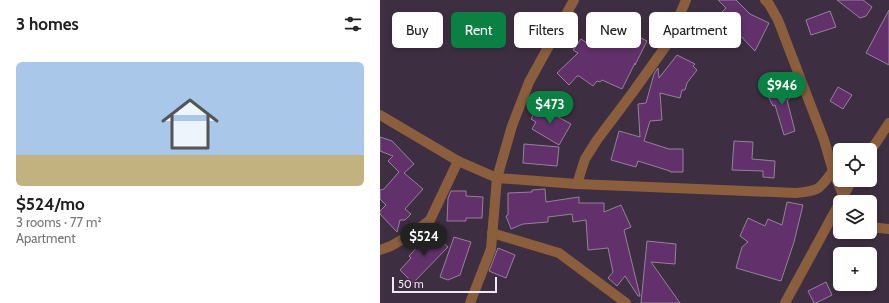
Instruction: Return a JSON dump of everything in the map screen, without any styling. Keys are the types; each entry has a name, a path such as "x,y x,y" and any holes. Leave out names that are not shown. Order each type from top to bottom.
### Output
{"street":[{"path":"470,303 490,249 497,178 512,126 529,82 574,0"},
{"path":"577,184 585,159 597,140 668,43 686,0"},
{"path":"765,0 778,20 824,140 832,171 843,195"},
{"path":"380,115 458,161 497,178 577,184 814,192 824,183 832,171"},
{"path":"876,143 889,123"},
{"path":"380,250 391,246 413,233 430,220 458,161"},
{"path":"843,195 848,187"},
{"path":"785,303 833,222"},
{"path":"877,228 889,229"},
{"path":"492,233 559,252 626,303"}],"building":[{"path":"718,0 736,0 750,14 769,23 755,51 741,36 741,12 722,12 726,8"},
{"path":"837,0 863,0 872,7 866,16 860,18"},
{"path":"889,10 889,65 866,53"},
{"path":"830,11 836,27 811,35 806,20"},
{"path":"641,38 647,41 622,89 602,80 600,82 597,81 593,86 579,76 577,76 569,85 557,73 578,53 573,50 574,48 578,48 578,43 581,39 586,42 586,48 641,48"},
{"path":"677,55 695,64 693,66 697,70 687,83 685,90 682,90 680,98 660,93 662,120 650,121 644,141 669,149 683,149 683,172 670,172 638,161 636,167 611,160 619,131 640,137 638,104 646,103 654,74 658,68 659,78"},
{"path":"783,81 790,98 787,100 795,131 784,135 775,105 773,106 765,90"},
{"path":"838,87 852,95 843,109 830,101"},
{"path":"538,106 571,124 559,145 532,129 536,122 531,119"},
{"path":"380,137 392,141 414,164 404,173 423,189 405,209 411,214 405,220 400,220 397,232 380,214 380,211 386,205 380,199 380,190 384,189 399,172 388,161 393,156 380,151"},
{"path":"734,141 753,142 752,159 775,161 774,178 763,177 763,171 732,170"},
{"path":"524,144 559,147 557,166 523,163"},
{"path":"545,189 546,202 579,197 579,203 604,203 604,212 621,205 631,227 624,230 640,296 638,296 625,276 617,286 608,278 613,272 608,248 588,250 586,220 573,222 572,214 548,217 548,222 523,224 511,229 506,216 508,215 508,193 532,192 532,190"},
{"path":"451,191 466,191 466,196 483,197 482,218 466,218 466,221 447,221 448,198"},
{"path":"787,202 803,205 794,242 781,281 736,268 742,247 748,242 740,236 748,218 765,226 768,219 782,225"},
{"path":"431,232 448,247 413,283 400,270 411,258 409,256"},
{"path":"454,237 471,242 460,275 448,280 440,277"},
{"path":"647,241 676,244 675,264 651,262 680,303 641,303"},
{"path":"498,248 515,255 506,278 489,271"},
{"path":"826,282 832,295 814,303 808,291"}]}
